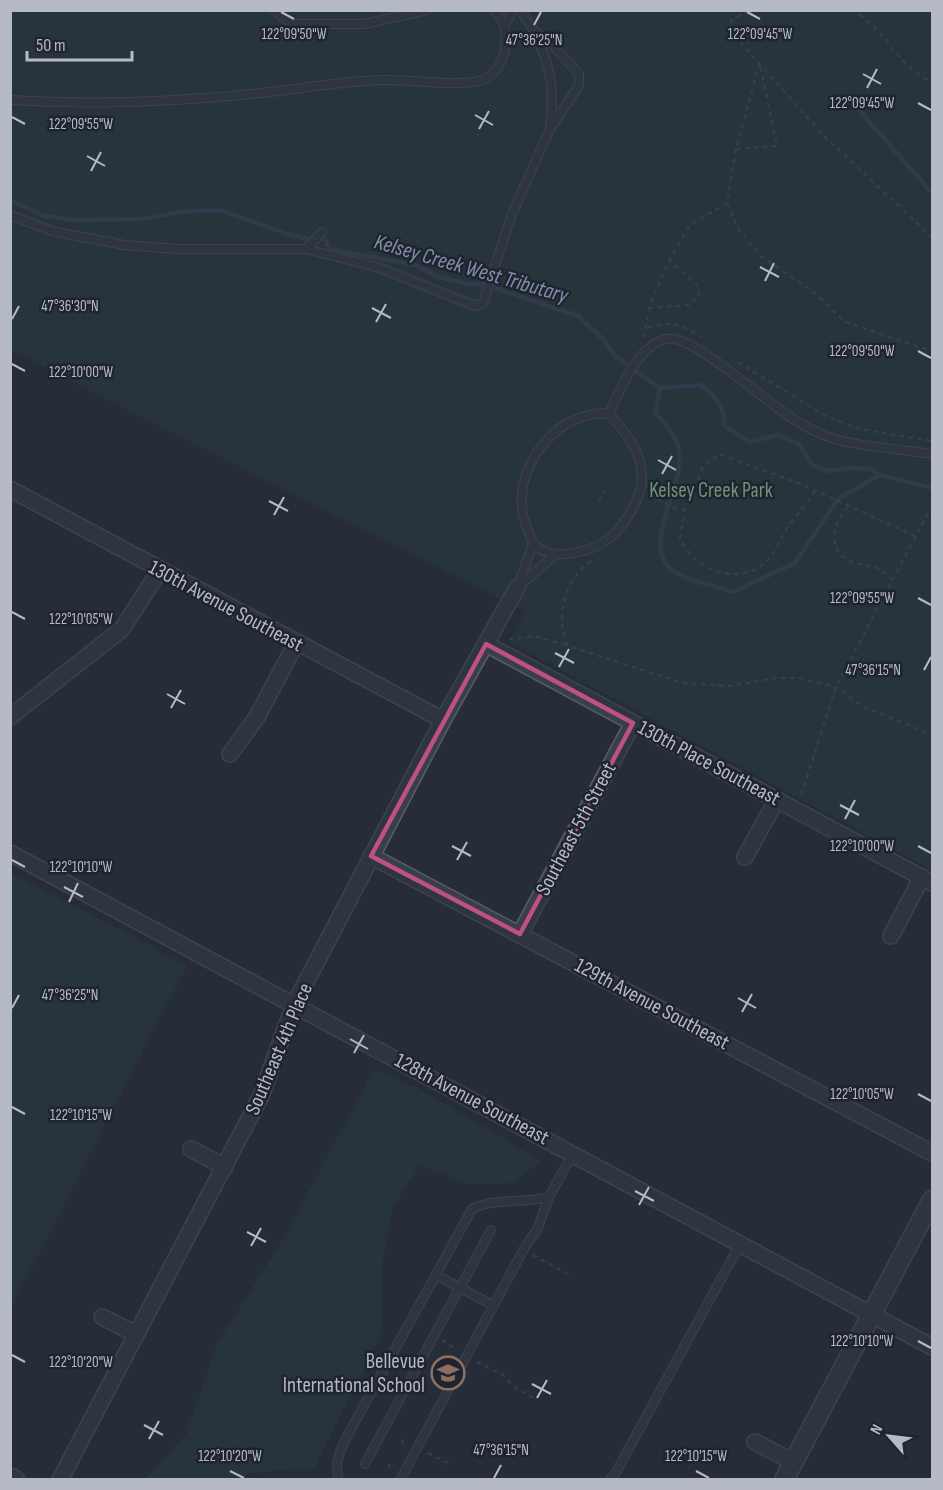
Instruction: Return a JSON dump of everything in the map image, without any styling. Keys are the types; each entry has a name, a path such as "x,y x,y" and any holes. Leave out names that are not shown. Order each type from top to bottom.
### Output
{"street":[{"name":"130th Avenue Southeast","path":"10,489 442,720"},
{"path":"10,717 122,629 160,570"},
{"name":"Southeast 4th Place","path":"60,1479 261,1096 294,1005 442,720 517,588"},
{"path":"230,754 257,717 297,643"},
{"name":"130th Place Southeast","path":"486,644 927,880"},
{"name":"Southeast 5th Street","path":"520,934 633,723"},
{"path":"745,857 777,799"},
{"name":"128th Avenue Southeast","path":"10,853 741,1242 933,1347"},
{"name":"129th Avenue Southeast","path":"371,856 933,1153"},
{"path":"891,936 927,880"},
{"path":"191,1149 225,1167"},
{"path":"783,1479 933,1200"},
{"path":"102,1317 136,1334"},
{"path":"755,1442 793,1462"}],"lane":[{"path":"274,10 292,24 364,24 427,10"},
{"path":"494,10 505,24"},
{"path":"10,100 71,104 186,99 381,80 457,83 487,78 499,63 505,50 505,24 513,10"},
{"path":"520,10 534,31 548,62 552,82 549,131"},
{"path":"10,215 52,231 124,245 177,249 306,249 389,271 475,306 483,303 512,214 549,131 579,85 579,74 549,41 534,31"},
{"path":"306,249 322,232"},
{"path":"609,414 629,374 643,355 657,342 667,338 683,341 792,418 827,437 933,454"},
{"path":"517,588 533,544 523,515 521,500 523,484 533,459 554,432 569,422 594,414 609,414"},
{"path":"517,588 555,555 592,547 612,536 629,512 641,487 642,472 636,448 609,414"},
{"path":"533,544 555,555"},
{"path":"398,1476 526,1245 537,1230 549,1197 573,1153"},
{"path":"339,1479 337,1464 345,1440 472,1209 488,1201 530,1202 549,1197"},
{"path":"365,1464 491,1230"},
{"path":"609,1479 614,1476 741,1242"},
{"path":"436,1275 494,1306"}],"path":[{"path":"748,10 731,21 731,32 823,135 933,237"},
{"path":"852,10 866,18 893,52 919,77 933,82"},
{"path":"736,149 777,146 759,61"},
{"path":"759,61 736,149 727,203 739,230 761,256 816,294 845,322 933,351"},
{"path":"641,345 647,329 649,308 669,260 690,225 727,203"},
{"path":"649,308 689,305 699,296 697,285 669,260"},
{"path":"647,329 668,322 688,329 702,338"},
{"path":"736,361 824,415 859,429 933,441"},
{"path":"815,491 763,565 736,574 706,568 690,554 680,538 685,509 694,495 703,466 719,454 815,491 915,536"},
{"path":"599,501 604,491"},
{"path":"657,500 678,510 685,509"},
{"path":"794,808 810,771 836,687 891,580 933,506"},
{"path":"848,507 840,513 834,528 839,551 851,561 876,566 891,580"},
{"path":"568,646 561,622 566,596 575,576 598,557"},
{"path":"502,640 536,636 682,683 729,686 776,678 799,678 836,687 862,706 933,735"},
{"path":"533,1256 571,1276"},
{"path":"441,1340 459,1352"},
{"path":"474,1360 503,1375 515,1388 534,1398"},
{"path":"401,1440 408,1449"},
{"path":"428,1453 448,1463 446,1468"},
{"path":"388,1464 398,1476"}],"highlighted area":[{"path":"486,644 633,723 520,934 371,856"}],"green space":[{"name":"Kelsey Creek Park","path":"10,11 932,11 932,870 509,642 525,612 11,350"},
{"path":"11,873 187,965 11,1307"},
{"path":"374,1070 418,1088 541,1161 512,1183 466,1184 420,1165 393,1206 381,1271 381,1333 315,1467 249,1473 242,1479 146,1479 186,1435 217,1344 283,1240"}],"waterway":[{"path":"857,108 932,193"},
{"name":"Kelsey Creek West Tributary","path":"10,200 42,215 70,220 143,219 180,212 220,210 287,234 308,239 325,239 328,243 326,245 336,250 415,265 436,276 468,284 483,284 578,316 602,338 616,357 660,388 701,385 718,403 723,413 725,426 750,442 778,435 799,444 812,465 828,471 850,468 871,469 880,475 932,488"},
{"path":"660,388 655,413 675,439 680,459 661,533 661,550 666,564 686,578 733,592 795,563 838,499 880,475"}],"place":[{"name":"Bellevue International School","path":"448,1373"}]}
